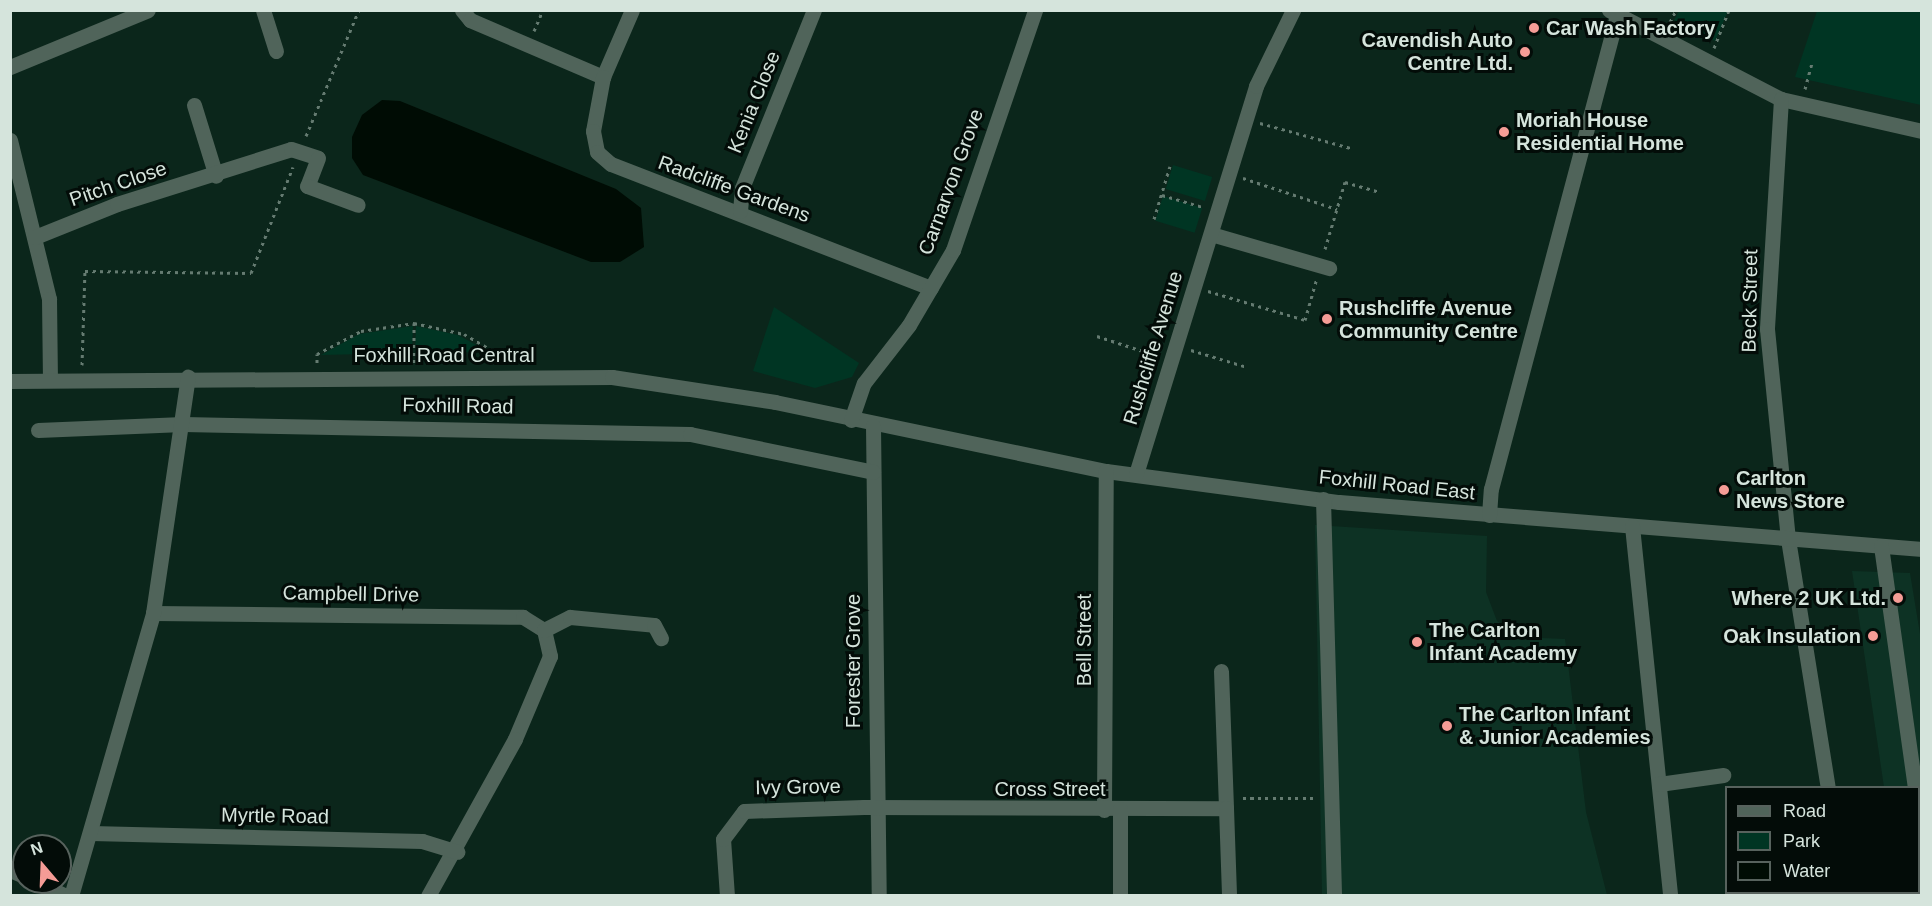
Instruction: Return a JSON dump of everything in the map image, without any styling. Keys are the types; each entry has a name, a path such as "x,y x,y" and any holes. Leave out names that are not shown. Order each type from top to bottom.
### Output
{"street":[{"path":"10,67 148,10"},
{"path":"262,10 276,51"},
{"path":"462,10 470,20 603,77"},
{"name":"Radcliffe Gardens","path":"632,10 603,77 592,130 597,152 611,164 707,204 740,211 931,288"},
{"name":"Kenia Close","path":"740,211 742,188 814,10"},
{"name":"Carnarvon Grove","path":"851,420 864,383 931,288 953,250 1035,10"},
{"name":"Rushcliffe Avenue","path":"1136,474 1246,119 1293,10"},
{"path":"1489,515 1491,489 1613,13 1781,99 1922,131"},
{"name":"Beck Street","path":"1781,99 1767,329 1788,539 1828,786"},
{"path":"194,105 216,176"},
{"path":"10,140 18,206 35,237 49,299 50,379"},
{"path":"300,151 318,158 307,186 358,205"},
{"name":"Pitch Close","path":"35,237 117,204 300,151"},
{"path":"1211,234 1329,268"},
{"name":"Foxhill Road Central","path":"10,381 82,378 413,375 612,377 851,420 873,426"},
{"path":"71,896 153,613 183,424 188,377"},
{"name":"Foxhill Road","path":"38,430 183,424 690,434 873,472"},
{"name":"Foxhill Road East","path":"873,426 1106,471 1323,499 1489,515 1922,549"},
{"name":"Forester Grove","path":"873,426 874,808 879,896"},
{"name":"Bell Street","path":"1104,810 1106,471"},
{"path":"1323,499 1334,896"},
{"path":"1632,526 1670,896"},
{"path":"1881,546 1915,786"},
{"name":"Campbell Drive","path":"153,613 523,617 544,630"},
{"path":"428,896 457,852 550,656 544,630 570,617 654,625 662,638"},
{"path":"1221,671 1229,896"},
{"path":"1659,784 1724,776"},
{"name":"Cross Street","path":"874,808 1104,810 1226,808"},
{"name":"Ivy Grove","path":"727,896 723,839 744,811 874,808"},
{"path":"1120,810 1120,896"},
{"name":"Myrtle Road","path":"91,832 422,841 457,852"}],"path":[{"path":"82,378 85,271 251,273 359,10"},
{"path":"527,45 543,10"},
{"path":"1707,63 1729,10"},
{"path":"1807,80 1812,62"},
{"path":"1246,119 1351,148"},
{"path":"1154,219 1170,166"},
{"path":"1229,174 1300,192 1337,209"},
{"path":"1162,195 1218,212"},
{"path":"413,375 414,323"},
{"path":"317,376 317,354 339,341 361,331 414,323 464,334 498,354 497,375"},
{"path":"1097,336 1172,361"},
{"path":"1176,345 1247,367"},
{"path":"1226,808 1234,798 1316,798"}],"shaded area":[{"name":"The Carlton Infant & Junior Academies","path":"1315,525 1487,536 1486,592 1497,621 1520,637 1565,639 1586,812 1607,895 1322,895"},
{"path":"1852,571 1910,573 1922,646 1921,812 1920,786 1884,786"}],"green space":[{"path":"1679,10 1728,11 1715,41 1674,20"},
{"path":"1817,11 1921,11 1921,105 1795,77"},
{"path":"1173,165 1212,177 1205,201 1166,189"},
{"path":"1163,196 1202,208 1195,233 1155,221"},
{"path":"774,307 859,363 852,377 815,388 753,371"},
{"path":"413,326 412,353 321,355 359,334"},
{"path":"416,326 458,335 489,352 415,353"}],"water":[{"path":"382,100 400,101 616,189 641,208 644,247 620,262 591,262 363,175 352,158 352,137 362,115"}],"place":[{"name":"Car Wash Factory","path":"1534,28"},
{"name":"Cavendish Auto Centre Ltd.","path":"1525,52"},
{"name":"Moriah House Residential Home","path":"1504,132"},
{"name":"Rushcliffe Avenue Community Centre","path":"1327,319"},
{"name":"Carlton News Store","path":"1724,490"},
{"name":"Where 2 UK Ltd.","path":"1898,598"},
{"name":"Oak Insulation","path":"1873,636"},
{"name":"The Carlton Infant Academy","path":"1417,642"},
{"name":"The Carlton Infant & Junior Academies","path":"1447,726"}]}
